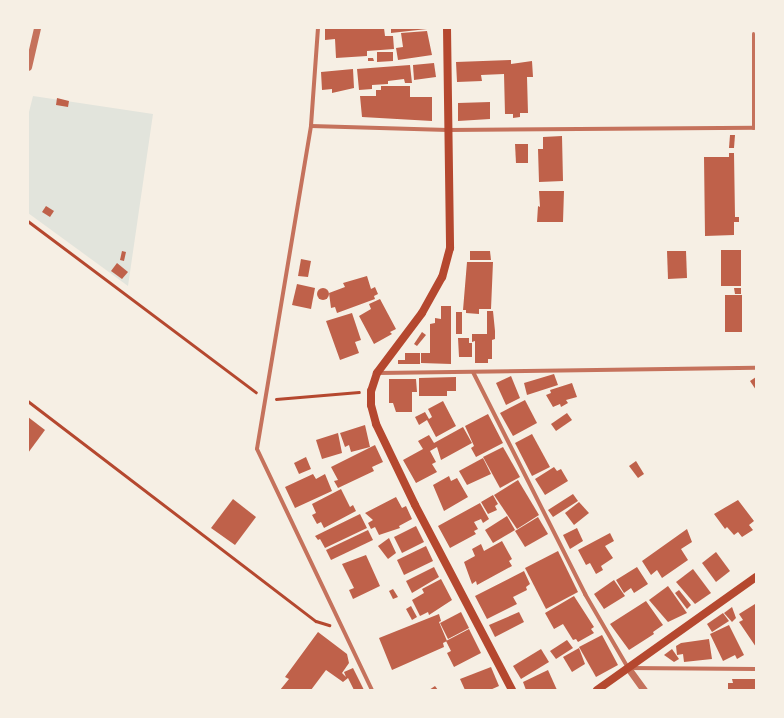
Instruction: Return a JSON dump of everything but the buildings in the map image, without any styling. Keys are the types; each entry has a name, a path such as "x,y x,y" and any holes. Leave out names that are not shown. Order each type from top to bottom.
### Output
{"main road":[{"path":"447,28 450,248 442,277 422,313 377,373 371,391 371,404 376,424 512,690"},
{"path":"597,690 756,577"}],"street":[{"path":"28,67 37,28"},
{"path":"318,28 311,126 257,449 372,690"},
{"path":"311,126 448,130 754,128"},
{"path":"377,373 756,368"},
{"path":"473,372 585,594 628,668 644,690"},
{"path":"628,668 756,669"}],"lane":[{"path":"753,33 754,128"}],"path":[{"path":"28,221 266,400 371,391"},
{"path":"28,401 316,621 343,630"}],"shaded area":[{"path":"33,96 153,114 128,286 28,213 28,116"}]}
